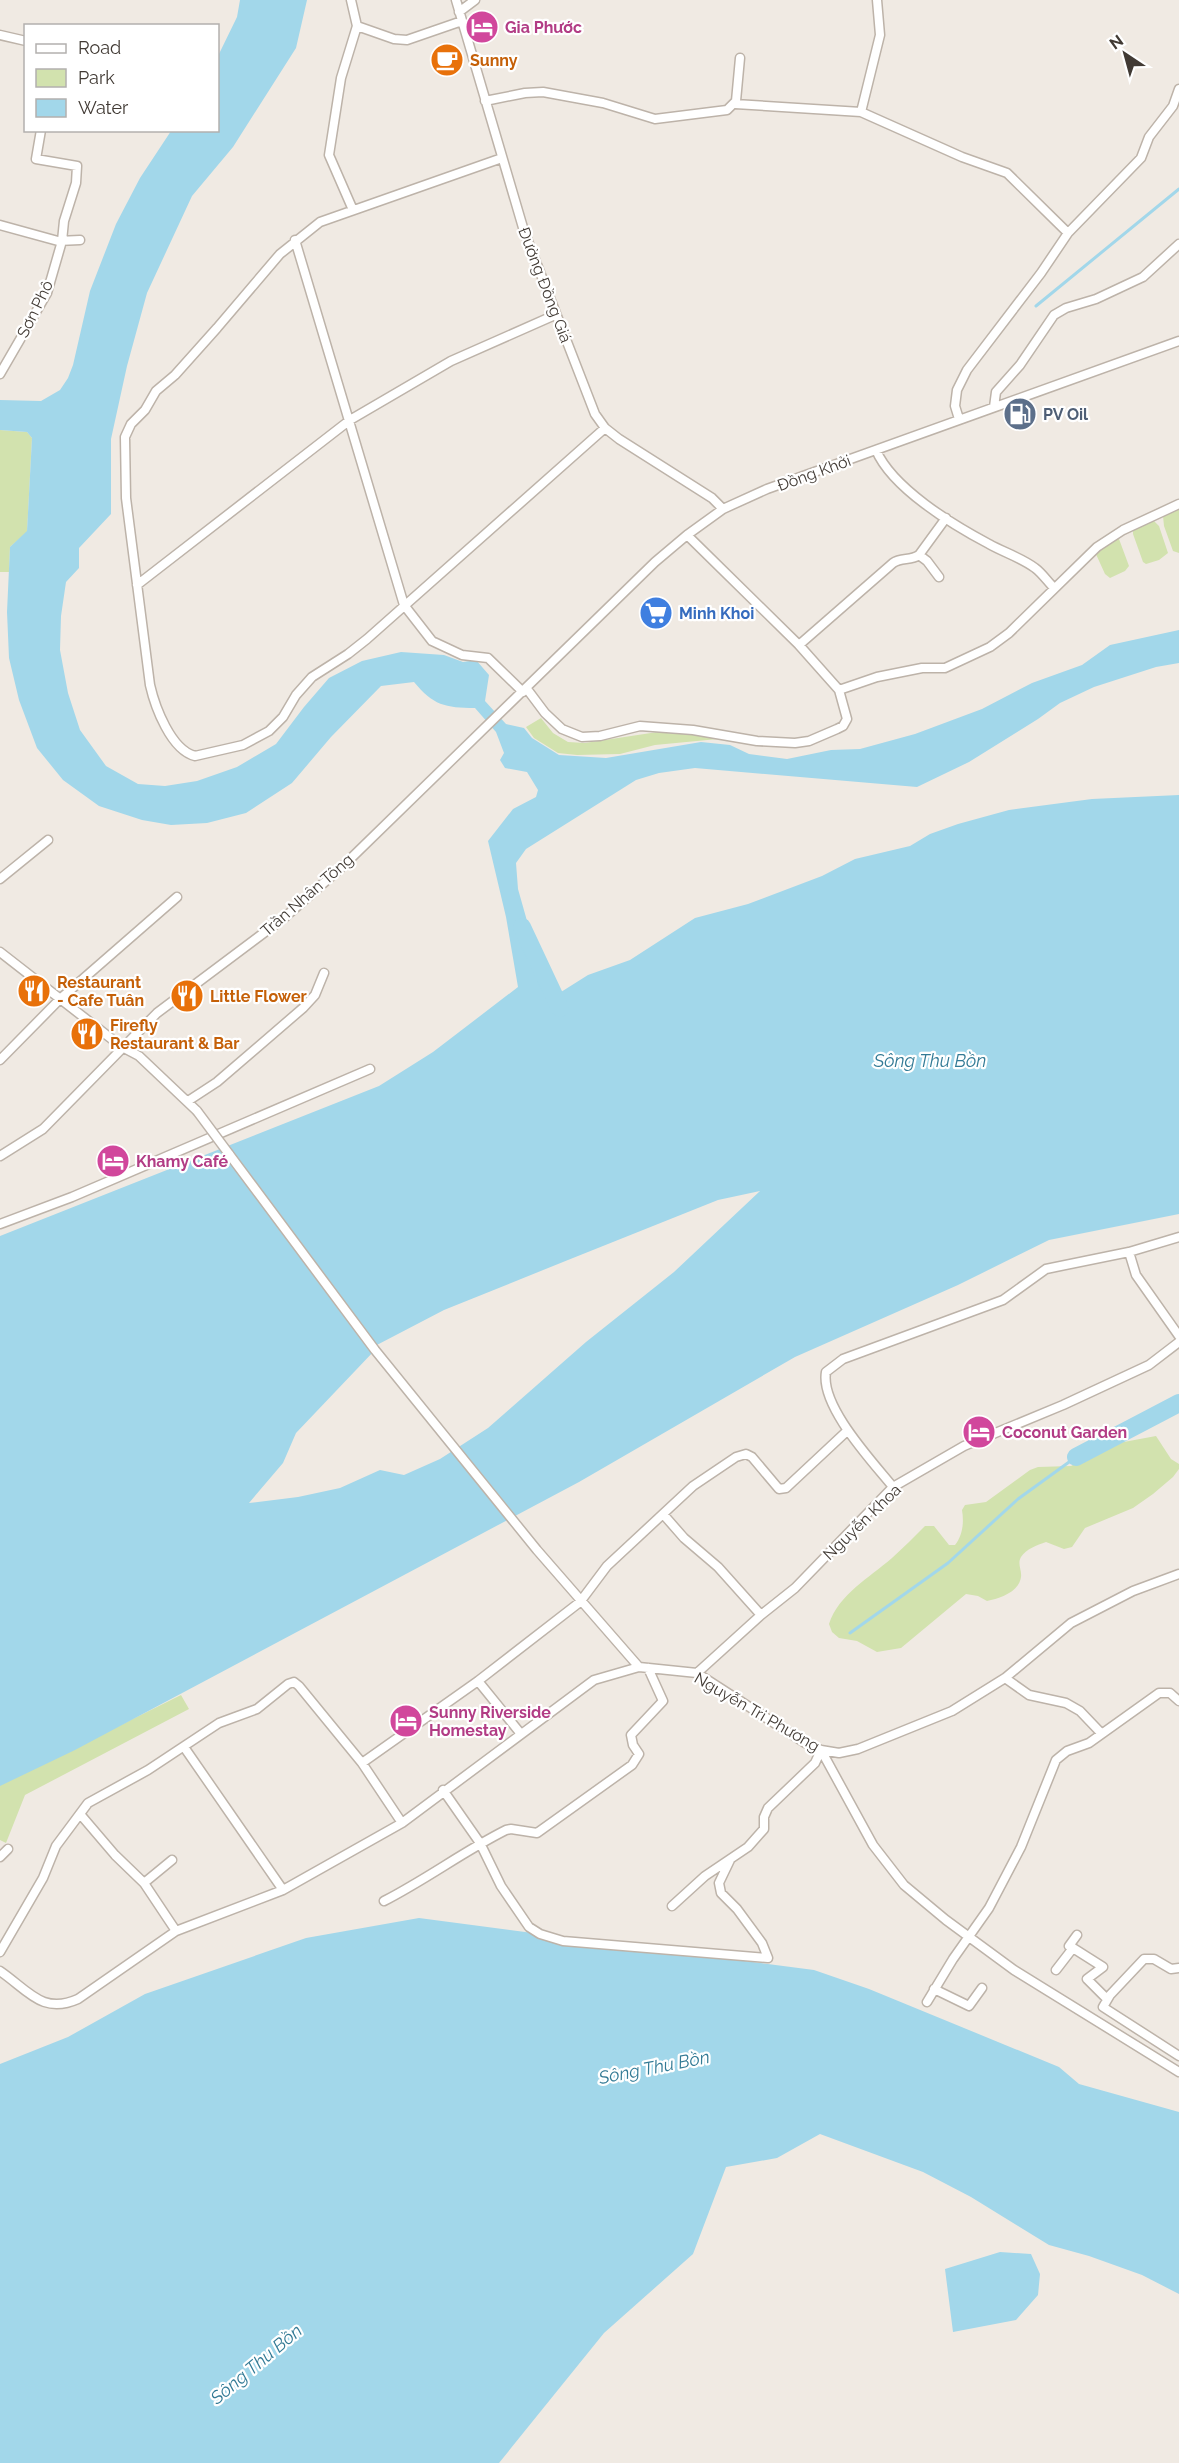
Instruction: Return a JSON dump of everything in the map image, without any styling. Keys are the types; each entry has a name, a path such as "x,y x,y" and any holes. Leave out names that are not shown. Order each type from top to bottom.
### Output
{"street":[{"path":"351,0 357,26 341,78 329,155 352,210"},
{"name":"Đường Đồng Giá","path":"456,0 524,231 595,414 605,428 711,498 723,509"},
{"path":"357,26 394,39 407,40 461,17 475,0"},
{"path":"861,112 880,34 877,0"},
{"path":"0,35 24,41"},
{"path":"735,104 740,58"},
{"path":"959,419 955,406 957,390 967,370 1041,273 1068,233 1141,158 1149,137 1173,106 1179,89"},
{"path":"485,101 543,92 596,101 655,119 727,110 735,104 861,112 962,157 1007,173 1068,233"},
{"name":"Sơn Phô","path":"0,374 47,293 57,240 76,183 77,166 36,159 41,132"},
{"path":"502,158 320,222 280,254 182,367 156,391 145,410 131,424 125,437 126,498 136,585 155,706 164,725 188,754 195,756 243,745 269,731 283,717 296,695 312,677 348,654 605,428"},
{"path":"0,225 57,240 80,240"},
{"path":"295,240 404,605 432,641 462,655 488,658 525,690 562,729 582,737 600,736 640,726 693,730 757,741 795,743 809,741 843,726 847,719 839,690 799,645 687,535"},
{"path":"994,407 996,392 1020,365 1054,315 1143,277 1179,244"},
{"path":"136,585 350,420 451,361 555,315"},
{"name":"Đồng Khởi","path":"509,705 631,583 687,535 723,509 767,489 1179,341"},
{"path":"876,450 880,462 899,484 986,543 1034,567 1054,588"},
{"path":"839,690 877,677 922,668 945,668 990,647 1010,633 1097,547 1123,530 1179,504"},
{"path":"799,645 898,559 915,558 919,555 946,518"},
{"path":"919,555 927,561 939,577"},
{"name":"Trần Nhân Tông","path":"0,1156 43,1129 157,1013 285,917 509,705"},
{"path":"0,879 48,840"},
{"path":"0,1060 60,999 177,897"},
{"path":"0,952 122,1047 139,1056 188,1101 375,1350 580,1602 643,1667 663,1701 631,1735 633,1745 639,1754 635,1762 537,1833 510,1828 453,1859 420,1883 384,1901"},
{"path":"188,1101 217,1082 303,1008 315,994 324,973"},
{"path":"0,1224 72,1197 370,1069"},
{"path":"893,1487 847,1431 827,1390 826,1372 843,1359 1003,1300 1046,1269 1129,1252 1179,1237"},
{"path":"1129,1252 1136,1275 1179,1336"},
{"name":"Nguyễn Khoa","path":"697,1674 761,1615 795,1588 893,1487 964,1446 1063,1405 1149,1365 1179,1342"},
{"path":"362,1763 478,1682 580,1602 607,1566 693,1486 742,1454 752,1457 779,1489 786,1488 847,1431"},
{"path":"663,1514 684,1538 718,1567 761,1615"},
{"name":"Nguyễn Tri Phương","path":"0,1971 41,2002 65,2005 78,1999 176,1931 283,1890 402,1823 594,1680 643,1667 697,1674 805,1743 821,1750 839,1753 858,1749 910,1730 952,1711 1005,1678 1071,1623 1133,1591 1179,1574"},
{"path":"1005,1678 1029,1695 1066,1703 1080,1711 1101,1733"},
{"path":"0,1952 43,1878 56,1846 92,1800 219,1724 257,1709 274,1693 294,1682 362,1763 402,1823"},
{"path":"478,1682 521,1734"},
{"path":"927,2002 989,1908 1021,1847 1056,1760 1067,1751 1089,1743 1163,1692 1170,1693 1179,1701"},
{"path":"184,1747 283,1890"},
{"path":"672,1906 705,1876 748,1847 764,1828 764,1817 768,1808 815,1763 821,1750"},
{"path":"821,1750 873,1845 904,1885 968,1937 1014,1970 1179,2072"},
{"path":"444,1790 480,1843 501,1886 529,1927 540,1935 583,1944 768,1958 762,1943 737,1909 721,1893 719,1883 730,1860"},
{"path":"80,1814 115,1855 144,1883 176,1931"},
{"path":"0,1857 8,1849"},
{"path":"144,1883 172,1860"},
{"path":"1077,1935 1069,1946 1102,1967 1087,1979 1107,1999"},
{"path":"1056,1970 1073,1948"},
{"path":"1179,1968 1171,1969 1154,1959 1144,1959 1107,1999 1103,2007 1179,2056"},
{"path":"934,1989 969,2006 982,1988"}],"green space":[{"path":"0,430 27,432 32,438 27,532 10,547 9,572 0,572"},
{"path":"1179,508 1179,553 1173,551 1163,516"},
{"path":"1154,521 1159,526 1168,553 1159,560 1146,564 1143,562 1133,530"},
{"path":"1114,538 1119,539 1129,566 1125,571 1110,578 1105,574 1095,552"},
{"path":"541,718 553,733 568,742 585,743 664,731 721,735 718,739 655,745 620,754 577,755 558,753 534,738 526,727"},
{"path":"1156,1436 1171,1459 1179,1464 1179,1469 1173,1477 1133,1508 1085,1528 1072,1547 1064,1549 1046,1542 1023,1554 1020,1560 1019,1582 1017,1587 1008,1594 987,1601 978,1596 966,1594 901,1648 877,1652 857,1641 839,1638 832,1632 829,1624 847,1595 892,1558 925,1526 934,1526 949,1545 955,1545 961,1533 962,1510 965,1505 986,1502 1030,1470 1038,1467 1071,1466 1113,1444"},
{"path":"181,1695 189,1709 25,1795 6,1843 0,1840 0,1785"}],"water":[{"name":"Sông Thu Bồn","path":"240,0 307,0 296,48 233,147 192,196 147,293 127,366 111,439 111,514 79,548 79,568 66,582 61,616 60,650 68,693 80,730 106,766 138,784 165,786 197,781 237,767 276,744 329,678 362,661 401,652 444,655 463,662 476,660 489,675 485,701 506,724 524,728 532,738 559,755 606,758 701,742 730,745 749,754 787,759 831,750 860,749 915,734 982,709 1032,683 1082,665 1110,645 1179,630 1179,663 1156,667 1094,687 1060,703 969,762 917,787 695,768 659,773 636,780 526,849 516,863 518,889 531,935 534,972 541,983 561,992 588,975 630,960 695,918 748,904 822,876 855,859 910,846 930,834 958,824 1009,810 1092,799 1179,795 1179,1214 1049,1240 958,1285 795,1357 579,1482 75,1750 0,1786 0,1236 379,1086 433,1052 518,987 506,917 488,841 513,809 536,797 538,790 527,772 505,768 500,760 504,753 496,732 475,708 440,704 427,696 414,682 381,686 331,737 292,783 246,813 207,823 171,825 142,820 99,806 63,780 37,748 19,700 9,658 7,612 10,547 27,531 32,438 27,432 0,430 0,400 41,401 60,390 68,378 90,291 116,224 140,178 170,132 219,132 219,54 237,17","holes":["760,1191 674,1272 586,1342 488,1428 440,1459 404,1475 380,1470 340,1488 298,1497 249,1503 283,1463 296,1433 375,1350 373,1347 444,1310 568,1260 718,1200"]},
{"name":"Sông Thu Bồn","path":"419,1918 814,1970 869,1989 1059,2067 1079,2084 1179,2112 1179,2294 1142,2275 1089,2256 1049,2245 971,2197 923,2172 820,2134 777,2158 726,2167 693,2254 604,2333 499,2463 0,2463 0,2064 68,2037 145,1994 306,1938"},
{"path":"1000,2252 1031,2254 1040,2274 1038,2295 1016,2320 953,2332 945,2269"}],"waterway":[{"path":"1036,306 1179,189"},
{"path":"522,927 560,1008"},
{"path":"1076,1457 1179,1403"},
{"path":"850,1633 948,1563 1018,1499 1076,1457"}],"place":[{"name":"Gia Phước","path":"482,27"},
{"name":"Sunny","path":"447,60"},
{"name":"PV Oil","path":"1020,414"},
{"name":"Minh Khoi","path":"656,613"},
{"name":"Restaurant - Cafe Tuân","path":"34,991"},
{"name":"Little Flower","path":"187,996"},
{"name":"Firefly Restaurant & Bar","path":"87,1034"},
{"name":"Khamy Café","path":"113,1161"},
{"name":"Coconut Garden","path":"979,1432"},
{"name":"Sunny Riverside Homestay","path":"406,1721"}]}
